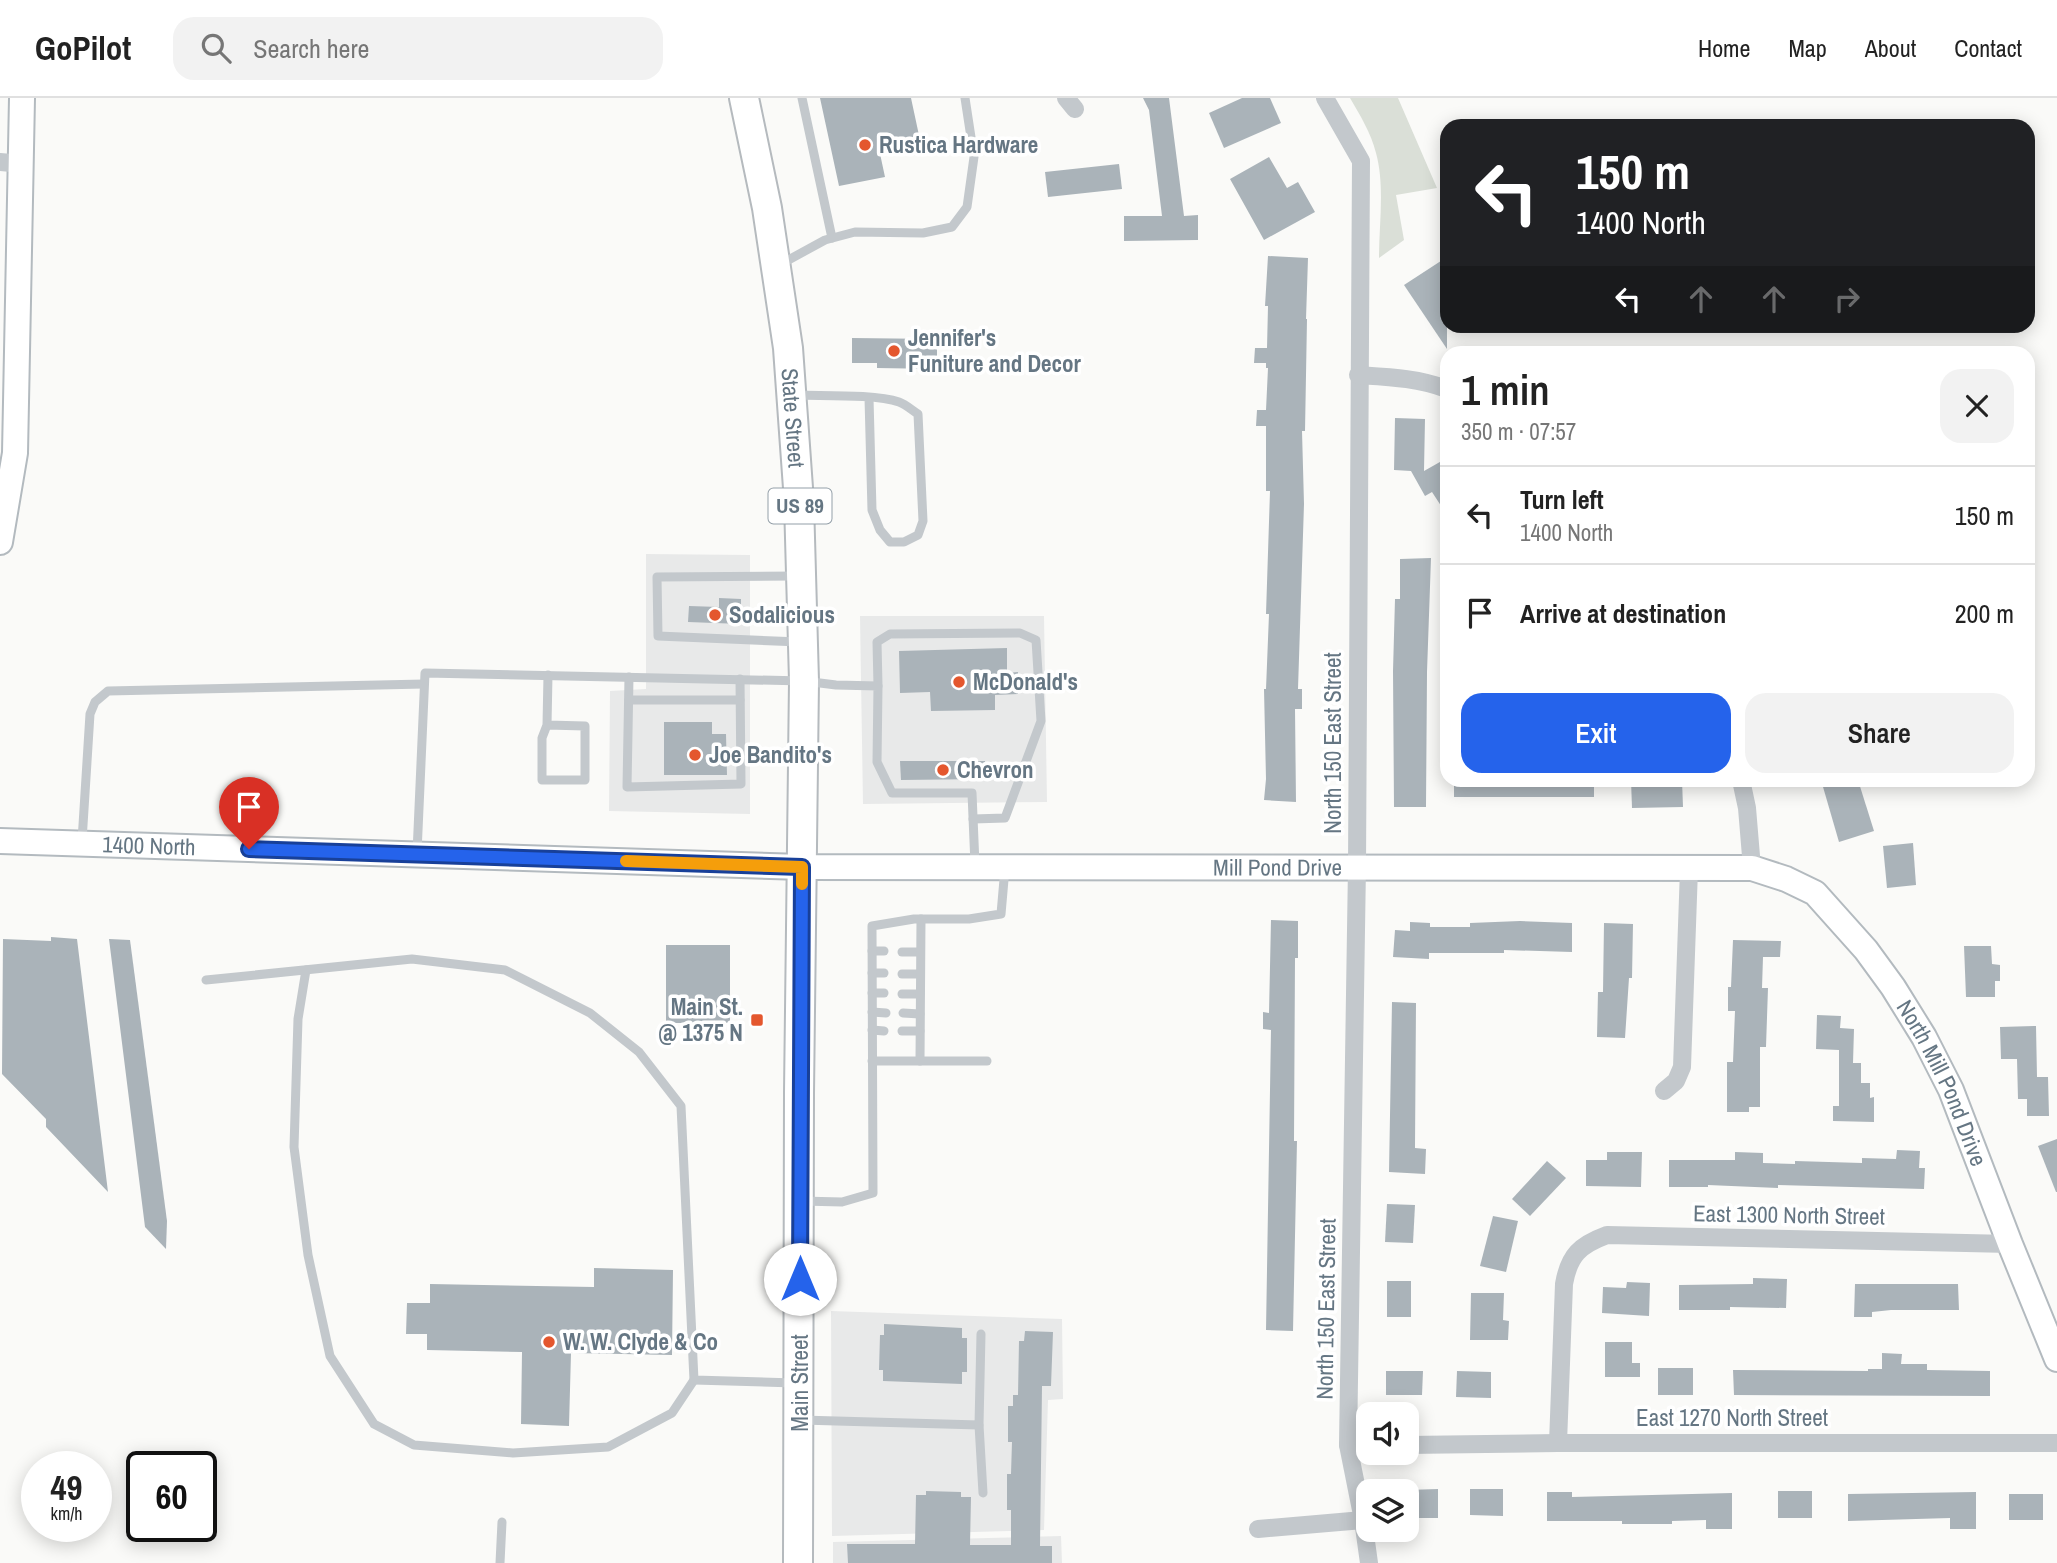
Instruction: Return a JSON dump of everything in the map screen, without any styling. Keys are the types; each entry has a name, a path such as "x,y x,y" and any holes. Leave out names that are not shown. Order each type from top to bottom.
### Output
{"main road":[{"path":"0,542 15,453 11,163 22,98"},
{"name":"State Street","path":"744,98 767,208 788,348 799,502 803,642 802,867"},
{"name":"1400 North","path":"0,841 802,867"},
{"name":"Mill Pond Drive","path":"802,867 1752,868"},
{"name":"Main Street","path":"798,1563 802,867"},
{"name":"North Mill Pond Drive","path":"1752,868 1815,893 1866,950 1924,1037 1951,1090 2057,1360"}],"street":[{"name":"North 150 East Street","path":"1325,98 1361,161 1357,866 1348,1445 1356,1485"},
{"path":"1358,375 1416,379 1440,387"},
{"path":"1742,787 1752,868"},
{"path":"1664,1091 1676,1081 1682,1067 1689,869"},
{"name":"East 1300 North Street","path":"1558,1443 1564,1284 1567,1268 1574,1255 1589,1241 1607,1235 2010,1244"},
{"name":"East 1270 North Street","path":"1419,1445 2057,1443"},
{"path":"1348,1445 1356,1445"},
{"path":"1258,1529 1356,1521"},
{"name":"North 150 East Street","path":"1366,1542 1369,1563"}],"lane":[{"path":"802,98 832,238"},
{"path":"776,266 825,240 855,232 923,233 952,227 967,207 974,157 964,98"},
{"path":"791,394 869,398 901,402 918,414 923,521 918,535 904,542 890,542 880,530 872,510 869,398"},
{"path":"801,576 657,577 658,636 803,642"},
{"path":"973,819 1005,818 1041,721 1036,640 1020,633 890,634 877,642 877,762 892,793 972,793 973,819 975,867"},
{"path":"417,854 425,673 740,679 878,686"},
{"path":"547,725 584,726 584,780 542,780 542,738 547,725 548,675"},
{"path":"629,677 627,787 741,783 740,679"},
{"path":"82,843 90,715 95,702 108,691 424,684"},
{"path":"629,700 740,700"},
{"path":"800,1201 842,1202 873,1193 872,926 920,919 969,919 1001,915 1005,866"},
{"path":"920,919 920,1061"},
{"path":"872,951 884,951"},
{"path":"902,952 920,952"},
{"path":"206,980 412,959 505,970 590,1013 639,1052 681,1106 694,1380 672,1413 608,1447 513,1453 414,1445 374,1424 330,1356 308,1255 294,1147 298,1019 306,970"},
{"path":"872,973 884,973"},
{"path":"902,974 920,974"},
{"path":"872,993 884,993"},
{"path":"902,994 920,995"},
{"path":"872,1012 886,1013"},
{"path":"903,1013 920,1014"},
{"path":"872,1030 884,1031"},
{"path":"902,1031 920,1031"},
{"path":"872,1062 987,1061"},
{"path":"981,1334 979,1425 983,1493"},
{"path":"694,1380 800,1384"},
{"path":"800,1420 979,1425"},
{"path":"500,1563 502,1522"}],"shaded area":[{"path":"1350,98 1398,98 1437,188 1396,195 1404,240 1379,258 1379,166 1371,138"},
{"path":"646,554 750,555 750,814 609,811 610,691 646,689"},
{"path":"860,616 1044,616 1047,802 863,804"},
{"path":"831,1311 1062,1319 1063,1399 1048,1400 1044,1530 832,1536"},
{"path":"1061,1536 1062,1563 833,1563 833,1542"}],"building":[{"name":"Rustica Hardware","path":"820,98 911,98 920,140 879,149 885,177 839,186"},
{"path":"1143,98 1169,98 1184,216 1198,215 1198,240 1124,241 1124,216 1162,216 1149,110"},
{"path":"1242,98 1270,98 1281,123 1224,148 1209,113"},
{"path":"1269,157 1287,188 1298,182 1315,212 1264,240 1230,179"},
{"path":"1119,164 1122,189 1048,197 1045,172"},
{"path":"1268,256 1308,258 1298,689 1302,689 1302,709 1295,709 1296,802 1264,800 1264,689 1269,614 1266,614 1270,491 1266,491 1266,426 1256,426 1257,410 1266,410 1268,368 1266,363 1254,363 1255,348 1267,348 1268,306 1265,306"},
{"path":"1440,262 1440,333 1447,333 1447,346 1445,346 1404,285"},
{"name":"Jennifer's Funiture and Decor","path":"852,338 937,339 937,369 877,368 877,363 852,363"},
{"path":"1395,418 1425,419 1424,471 1440,462 1440,504 1432,492 1425,496 1411,471 1394,470"},
{"path":"1431,558 1426,807 1394,807 1393,671 1395,599 1400,599 1400,559"},
{"name":"Sodalicious","path":"719,598 741,599 741,624 688,622 689,606 719,607"},
{"name":"McDonald's","path":"1007,648 1007,673 1018,672 1018,694 995,695 995,710 931,711 930,692 900,693 899,651"},
{"name":"Joe Bandito's","path":"664,722 712,722 712,734 726,734 727,775 664,775"},
{"name":"Chevron","path":"900,761 985,761 985,779 901,780"},
{"path":"1454,787 1594,787 1594,797 1454,797"},
{"path":"1631,787 1682,787 1683,807 1632,808"},
{"path":"1823,787 1860,787 1874,831 1839,842"},
{"path":"1913,843 1916,885 1887,888 1883,846"},
{"path":"1271,920 1298,921 1298,958 1295,958 1294,1141 1297,1141 1293,1331 1266,1330 1271,1030 1263,1029 1263,1012 1269,1013"},
{"path":"1410,922 1430,923 1430,927 1470,927 1470,923 1572,923 1572,952 1504,950 1504,953 1429,953 1429,959 1393,957 1395,930 1410,931"},
{"path":"1604,923 1633,924 1632,978 1629,978 1625,1038 1597,1037 1598,992 1603,992"},
{"path":"51,937 77,939 108,1192 46,1127 46,1119 2,1074 3,939 51,941"},
{"path":"109,939 130,940 167,1221 166,1249 145,1227"},
{"path":"1733,940 1781,941 1780,957 1763,957 1762,988 1768,988 1766,1047 1760,1047 1760,1107 1749,1107 1749,1112 1727,1112 1727,1062 1733,1062 1735,1011 1728,1011"},
{"path":"666,945 730,945 730,1023 666,1023"},
{"path":"1964,946 1991,946 1992,964 2000,965 2000,981 1995,981 1995,997 1966,997"},
{"path":"1392,1002 1416,1003 1415,1148 1426,1149 1425,1174 1389,1172"},
{"path":"1817,1015 1841,1016 1840,1028 1854,1029 1853,1063 1861,1063 1861,1083 1870,1083 1870,1098 1874,1097 1874,1122 1833,1121 1833,1106 1839,1106 1839,1050 1816,1049"},
{"path":"2036,1026 2037,1077 2048,1077 2049,1116 2027,1116 2027,1099 2018,1099 2017,1059 2001,1059 2000,1027"},
{"path":"2057,1139 2057,1192 2056,1192 2038,1146"},
{"path":"1897,1150 1920,1151 1919,1168 1925,1168 1924,1189 1778,1185 1778,1188 1708,1185 1669,1187 1669,1160 1735,1160 1735,1152 1763,1153 1763,1163 1862,1163 1862,1158 1896,1159"},
{"path":"1607,1152 1642,1152 1641,1187 1586,1186 1586,1160 1607,1160"},
{"path":"1547,1161 1566,1178 1530,1216 1512,1199"},
{"path":"1387,1204 1415,1205 1413,1243 1385,1242"},
{"path":"1493,1216 1518,1221 1506,1272 1480,1266"},
{"name":"W. W. Clyde & Co","path":"594,1268 673,1270 672,1355 571,1353 569,1426 521,1424 522,1352 427,1350 427,1334 406,1334 407,1303 430,1303 430,1284 594,1287"},
{"path":"1753,1278 1787,1279 1786,1308 1679,1310 1679,1285 1753,1284"},
{"path":"1387,1281 1411,1281 1411,1317 1387,1317"},
{"path":"1627,1282 1650,1283 1649,1316 1602,1313 1603,1287 1626,1288"},
{"path":"1855,1284 1958,1284 1959,1310 1891,1310 1872,1312 1872,1317 1854,1317"},
{"path":"1471,1293 1504,1293 1503,1320 1509,1321 1508,1340 1470,1340"},
{"path":"884,1324 962,1328 962,1338 967,1338 967,1372 962,1372 962,1384 883,1381 883,1370 879,1370 880,1335 884,1335"},
{"path":"1025,1331 1053,1332 1051,1386 1042,1386 1040,1546 1052,1546 1052,1563 848,1563 847,1544 915,1544 916,1495 926,1495 926,1491 961,1492 961,1497 971,1497 970,1545 1011,1545 1011,1510 1007,1510 1007,1474 1011,1474 1012,1442 1008,1442 1008,1406 1013,1406 1013,1395 1018,1395 1019,1341 1024,1341"},
{"path":"1605,1342 1632,1342 1632,1363 1640,1363 1640,1377 1605,1377"},
{"path":"1882,1353 1902,1354 1901,1364 1927,1364 1927,1370 1990,1371 1990,1396 1734,1395 1733,1370 1868,1371 1882,1369"},
{"path":"1658,1368 1693,1368 1693,1395 1658,1395"},
{"path":"1386,1371 1423,1371 1422,1395 1386,1395"},
{"path":"1457,1371 1491,1372 1491,1398 1456,1397"},
{"path":"1438,1489 1438,1518 1419,1518 1419,1490"},
{"path":"1470,1489 1503,1489 1503,1516 1470,1515"},
{"path":"1778,1491 1812,1491 1812,1518 1778,1518"},
{"path":"1547,1492 1572,1492 1572,1497 1732,1493 1732,1529 1706,1529 1706,1520 1672,1521 1672,1524 1547,1521"},
{"path":"1976,1492 1976,1529 1950,1529 1950,1518 1848,1521 1848,1494"},
{"path":"2009,1494 2043,1494 2043,1520 2009,1520"}],"slow traffic":[{"path":"626,861 802,867 802,884"}],"place":[{"name":"Rustica Hardware","path":"865,145"},
{"name":"Jennifer's Funiture and Decor","path":"894,351"},
{"name":"Sodalicious","path":"715,615"},
{"name":"McDonald's","path":"959,682"},
{"name":"Joe Bandito's","path":"695,755"},
{"name":"Chevron","path":"943,770"},
{"name":"Main St. @ 1375 N","path":"757,1020"},
{"name":"W. W. Clyde & Co","path":"549,1342"}],"route":[{"path":"249,849 802,867 800,1279"}]}
